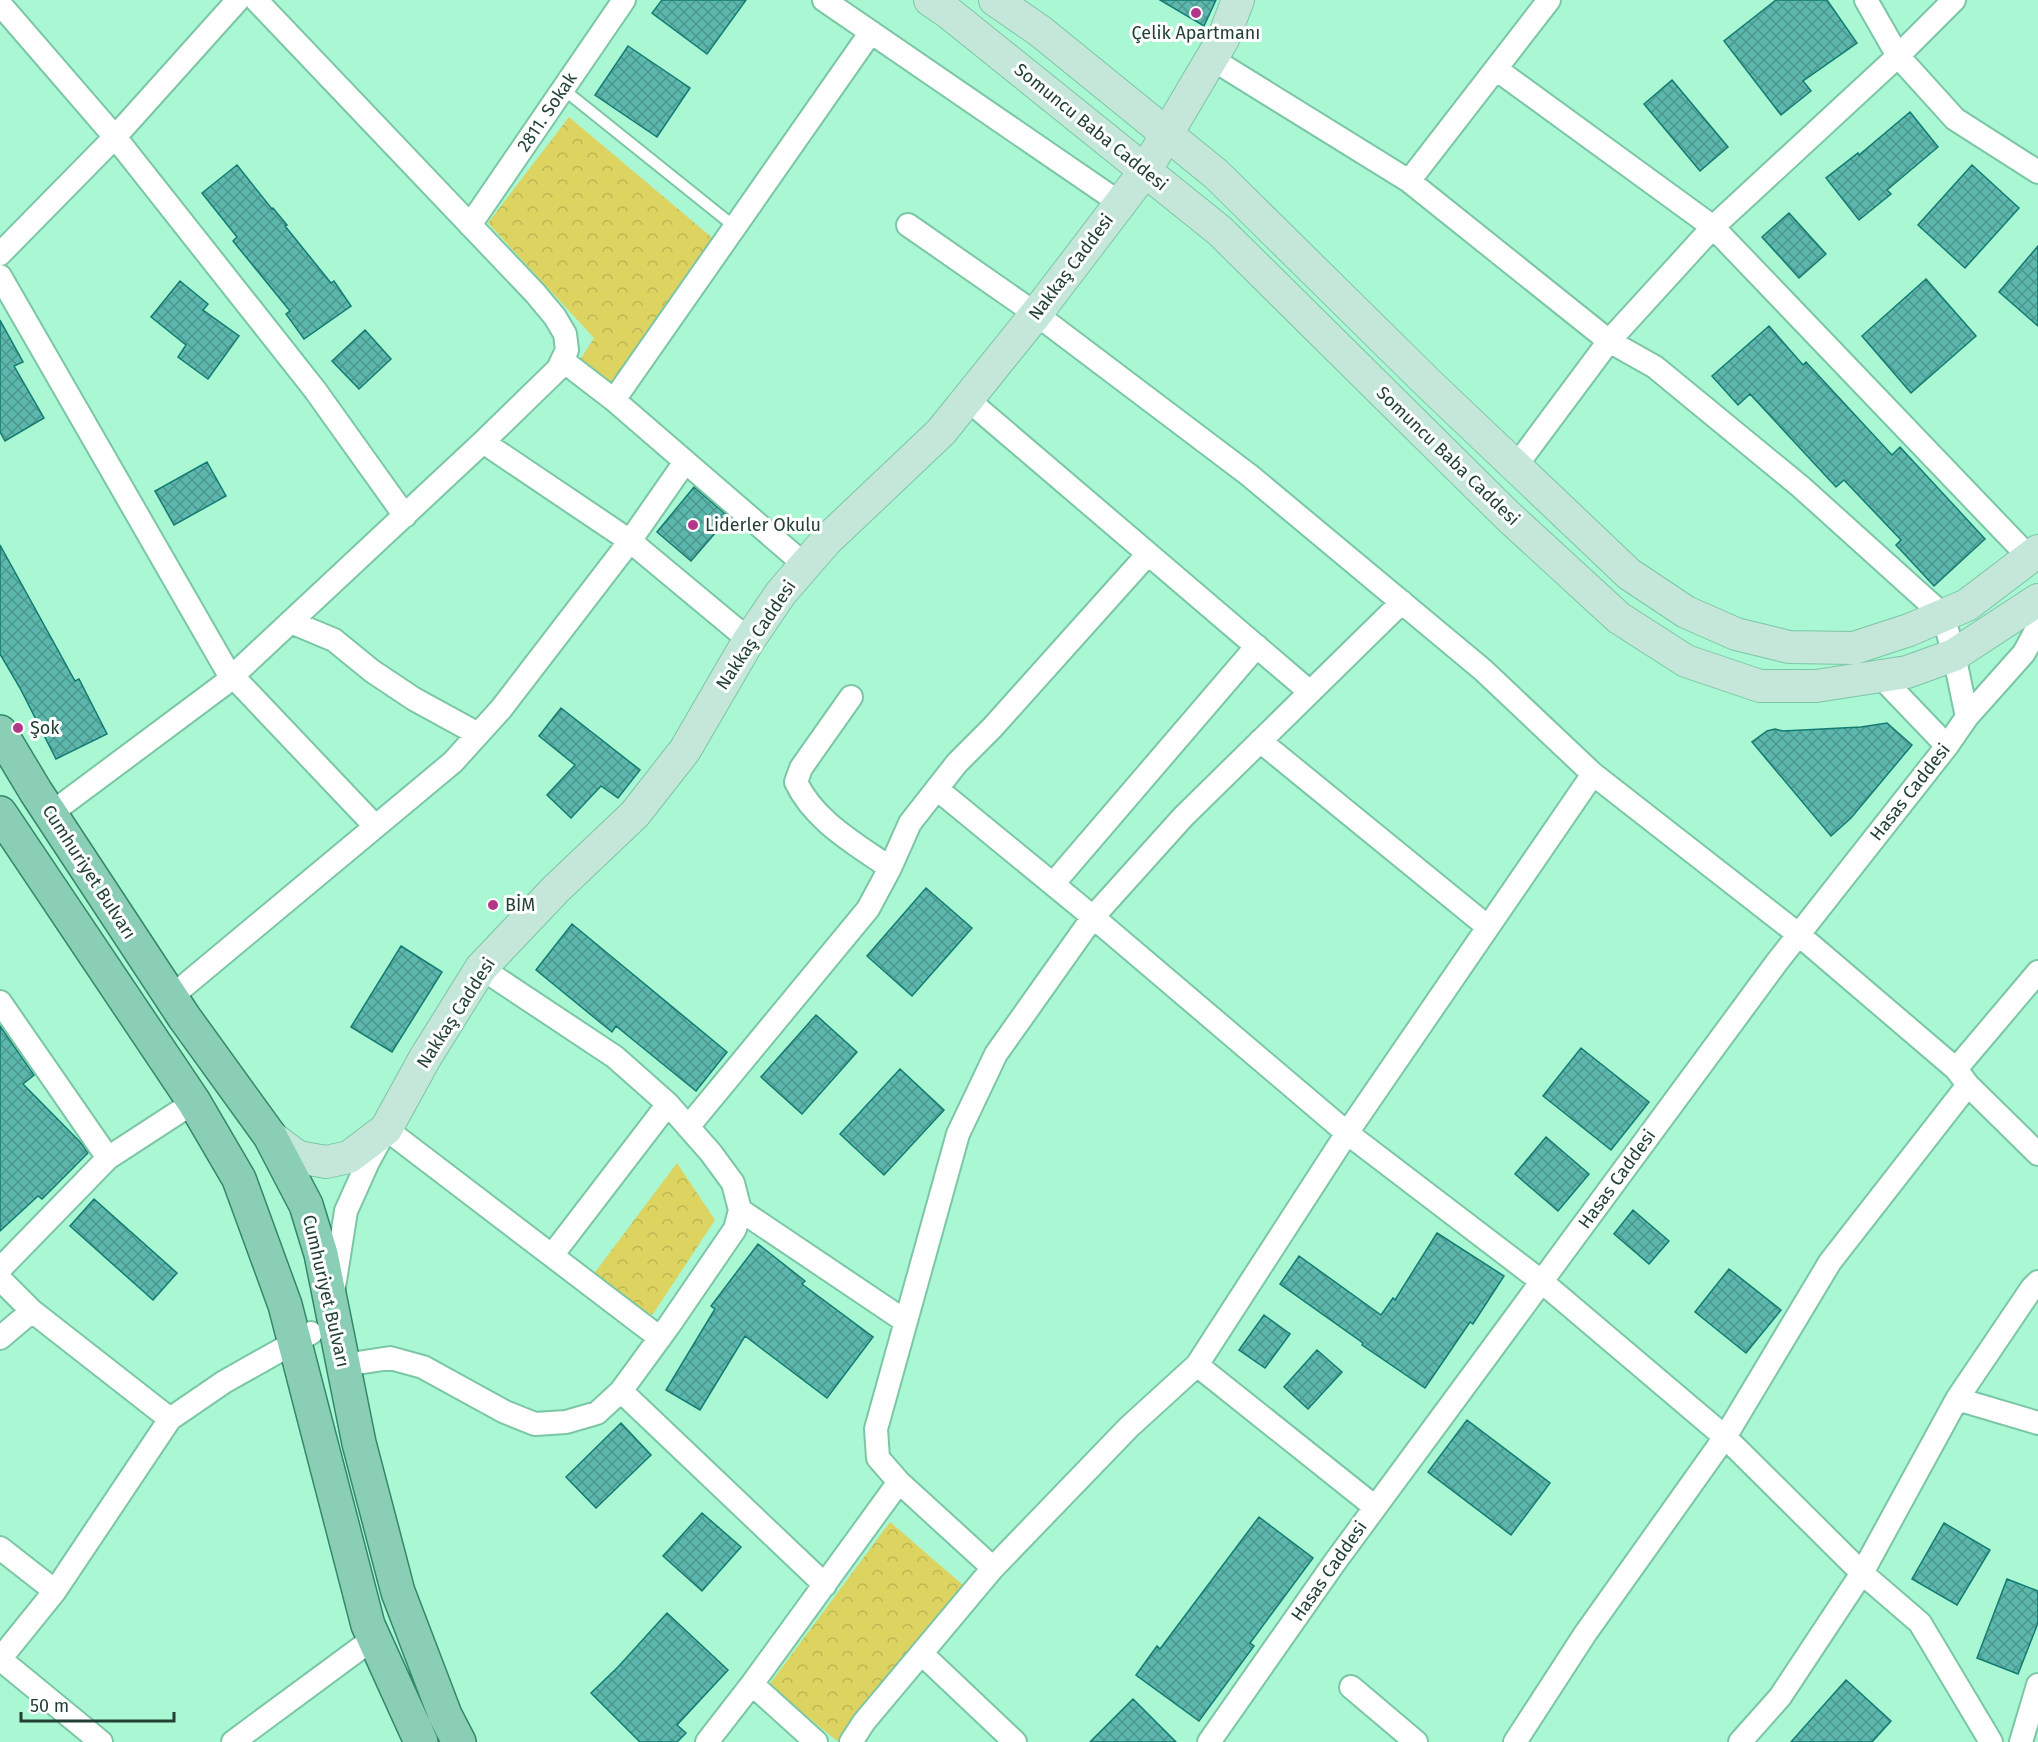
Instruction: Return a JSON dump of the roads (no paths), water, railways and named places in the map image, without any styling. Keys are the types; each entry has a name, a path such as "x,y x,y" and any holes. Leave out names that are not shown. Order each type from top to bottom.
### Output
{"main road":[{"name":"Somuncu Baba Caddesi","path":"930,0 1220,231 1508,516 1619,618 1686,661 1760,686 1816,686 1907,672 1954,655 2038,600"},
{"path":"995,0 1040,31 1216,174 1429,384 1629,574 1686,612 1736,634 1789,647 1854,648 1909,630 1967,605 2034,554"},
{"name":"Nakkaş Caddesi","path":"386,1130 425,1058 481,968 556,889 634,814 685,750 749,640 781,593 826,541 941,432 1036,314 1145,171 1224,39 1238,0"},
{"name":"Cumhuriyet Bulvarı","path":"0,732 50,814 171,998 270,1136 306,1205 321,1254 318,1323 368,1625 422,1742"},
{"name":"Cumhuriyet Bulvarı","path":"2,823 194,1102 239,1179 285,1305 318,1323 344,1365 359,1443 398,1592 445,1715 459,1742"},
{"path":"270,1136 298,1157 326,1162 349,1157 386,1130"},
{"path":"248,1203 253,1180 272,1170 282,1173 298,1191"}],"street":[{"path":"0,254 115,137 238,0"},
{"path":"50,814 232,676 483,442 558,369 567,350 565,334 536,293 256,0"},
{"name":"2811. Sokak","path":"470,225 624,0"},
{"path":"824,0 1120,203"},
{"path":"1409,181 1549,0"},
{"path":"1866,0 1898,56 1955,119 2038,172"},
{"path":"1516,466 1609,341 1713,226 1898,56 1954,0"},
{"path":"0,4 115,137 315,390 405,516"},
{"path":"614,400 871,32"},
{"path":"1212,59 1409,181 1609,341 1655,367 1801,487 1943,615 1967,717"},
{"path":"1496,69 1713,226 2034,554"},
{"path":"908,225 1036,314 1249,475 1483,670 1593,774 1798,934 1962,1077 2038,1154"},
{"path":"0,276 226,669 375,826"},
{"path":"562,360 614,400 805,565"},
{"path":"967,399 1310,692"},
{"path":"483,442 630,541 749,640"},
{"path":"171,998 453,762 501,709 630,541 685,462"},
{"path":"688,1127 868,909 910,823 957,763 993,728 1148,554"},
{"path":"993,1568 900,1482 878,1458 876,1428 958,1134 996,1054 1093,917 1183,817 1402,602"},
{"path":"291,621 334,640 372,671 414,699 478,734"},
{"name":"Hasas Caddesi","path":"1209,1742 1375,1507 1798,934 1947,746 1967,717 2024,653 2038,627"},
{"path":"1053,884 1257,646"},
{"path":"1880,676 1947,746"},
{"path":"851,697 801,768 796,782 801,792 827,823 890,868"},
{"path":"1260,741 1488,927"},
{"path":"851,1742 864,1722 993,1568 1129,1427 1197,1365 1347,1133 1593,774"},
{"path":"937,789 1093,917 1347,1133 1541,1281 1725,1437 1862,1573 1920,1623 1991,1742"},
{"path":"344,1365 390,1358 423,1366 505,1412 535,1424 566,1422 597,1413 621,1391 735,1229 740,1210 733,1183 711,1153 668,1104 615,1057 481,968"},
{"path":"1515,1742 1585,1634 1725,1437 1830,1263 2038,972"},
{"path":"0,1002 108,1158"},
{"path":"0,1269 108,1158 194,1102"},
{"path":"553,1254 668,1104"},
{"path":"102,1742 0,1659 55,1591 170,1419 318,1323 346,1211 368,1162 386,1130 553,1254 660,1338"},
{"path":"740,1210 905,1322"},
{"path":"0,1279 32,1311 170,1419"},
{"path":"1740,1742 1780,1697 1862,1573 1957,1399 2038,1282"},
{"path":"0,1338 32,1311"},
{"path":"1197,1365 1375,1507"},
{"path":"621,1391 825,1585"},
{"path":"1957,1399 2038,1423"},
{"path":"707,1742 900,1482"},
{"path":"0,1548 55,1591"},
{"path":"233,1742 374,1638"},
{"path":"922,1654 1016,1742"},
{"path":"752,1684 816,1742"},
{"path":"2021,1742 2038,1685"},
{"path":"1352,1687 1416,1742"}],"lane":[{"path":"563,89 735,227"}],"place":[{"name":"Çelik Apartmanı","path":"1196,13"},
{"name":"Liderler Okulu","path":"693,525"},
{"name":"Şok","path":"18,728"},
{"name":"BİM","path":"493,905"}]}
